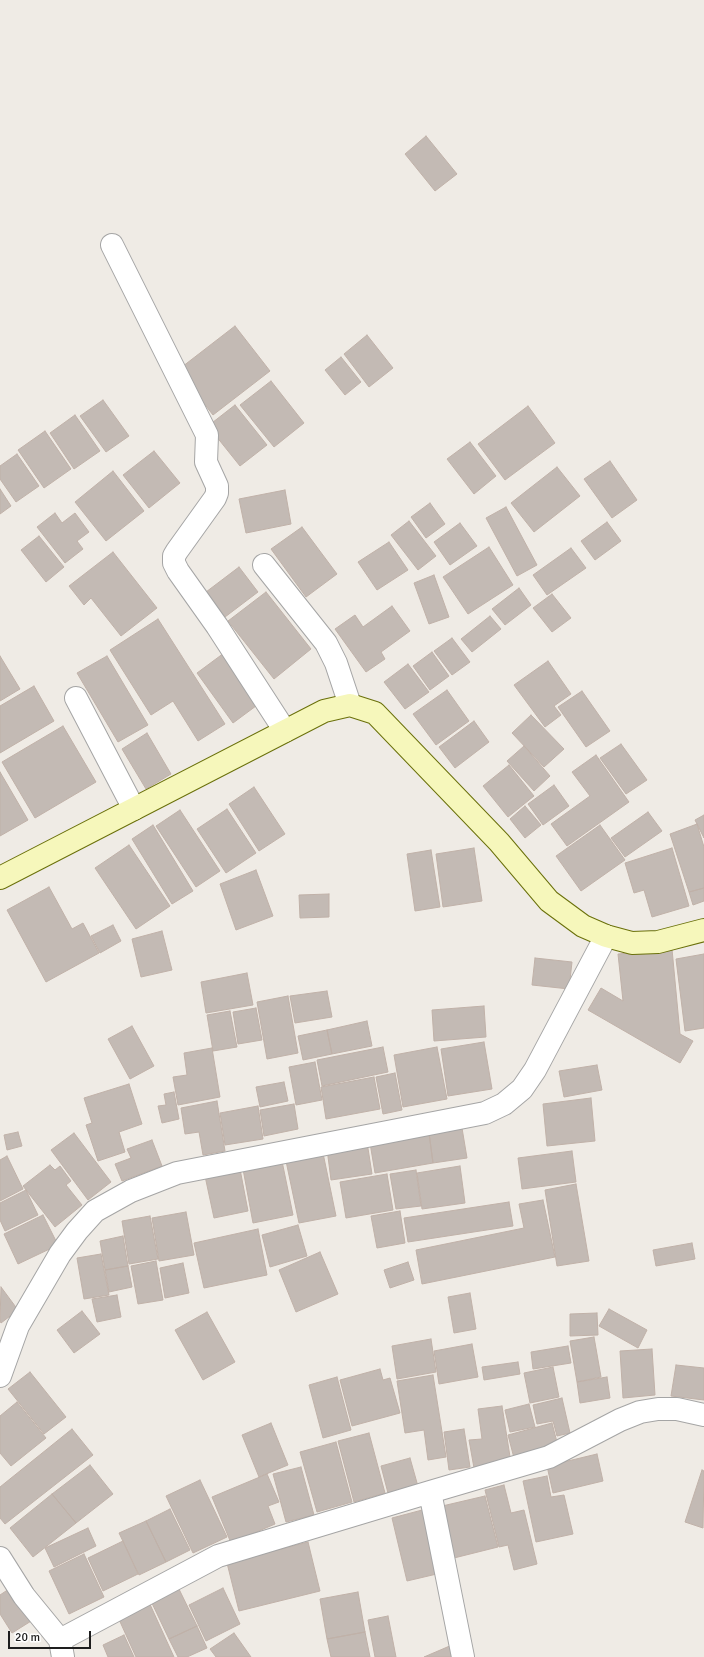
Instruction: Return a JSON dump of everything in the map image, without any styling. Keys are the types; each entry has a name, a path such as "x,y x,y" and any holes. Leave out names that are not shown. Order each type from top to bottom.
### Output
{"street":[{"path":"112,245 207,435 206,462 217,486 215,498 177,551 174,556 174,563 286,732"},
{"path":"264,565 326,643 336,663 350,705"},
{"path":"76,698 134,809"},
{"path":"0,878 286,732 324,711 350,705 374,713 499,842 549,900 583,926 606,936 632,943 658,942 704,930"},
{"path":"0,1376 18,1326 60,1254 77,1231 95,1211 131,1191 177,1173 485,1113 504,1104 522,1089 535,1070 606,936"},
{"path":"0,1558 24,1596 62,1648 218,1556 549,1457 620,1420 640,1412 658,1409 677,1409 704,1415"},
{"path":"430,1492 463,1657"}],"building":[{"path":"426,136 457,174 435,191 405,154"},
{"path":"235,326 270,371 213,415 178,370"},
{"path":"367,335 393,368 369,387 344,354"},
{"path":"341,357 361,382 345,395 325,370"},
{"path":"271,381 304,423 274,447 240,405"},
{"path":"103,400 129,436 106,452 80,416"},
{"path":"235,405 267,445 240,466 208,426"},
{"path":"528,406 555,443 505,480 478,444"},
{"path":"75,415 100,451 74,469 50,433"},
{"path":"45,431 71,469 44,488 18,450"},
{"path":"470,442 496,476 474,494 447,459"},
{"path":"154,451 180,483 149,508 123,475"},
{"path":"17,454 39,486 16,502 0,479 0,466"},
{"path":"610,461 637,500 612,518 584,479"},
{"path":"557,467 580,496 534,532 511,503"},
{"path":"113,471 144,511 106,541 75,502"},
{"path":"0,489 11,506 0,514"},
{"path":"285,490 291,524 246,533 239,499"},
{"path":"430,503 445,524 426,538 411,517"},
{"path":"506,507 537,565 517,576 486,518"},
{"path":"55,513 62,523 75,513 89,532 77,541 83,549 65,563 37,527"},
{"path":"409,521 436,556 418,570 391,535"},
{"path":"607,522 621,541 595,560 581,541"},
{"path":"460,523 477,546 450,565 434,542"},
{"path":"302,527 337,574 306,597 271,549"},
{"path":"39,536 64,567 46,582 21,550"},
{"path":"389,542 408,570 377,590 358,562"},
{"path":"489,547 513,585 468,614 443,577"},
{"path":"571,548 586,568 547,595 533,575"},
{"path":"113,552 157,608 121,636 91,598 84,605 69,586"},
{"path":"239,567 258,592 225,617 206,592"},
{"path":"434,575 449,617 429,624 414,583"},
{"path":"519,588 531,605 505,625 492,609"},
{"path":"266,592 311,649 274,679 228,621"},
{"path":"552,594 571,618 552,632 533,608"},
{"path":"392,606 410,631 381,652 385,659 366,672 335,629 355,615 363,627"},
{"path":"490,616 501,629 472,652 461,639"},
{"path":"158,619 225,724 198,741 173,701 151,715 110,650"},
{"path":"452,638 470,662 452,675 434,651"},
{"path":"432,652 449,676 430,690 413,666"},
{"path":"224,653 260,703 233,723 197,673"},
{"path":"0,656 20,689 0,701"},
{"path":"107,656 148,725 118,742 77,673"},
{"path":"548,661 571,694 554,706 561,715 545,727 514,685"},
{"path":"408,664 429,692 405,709 384,682"},
{"path":"34,686 54,721 0,753 0,706"},
{"path":"447,690 469,721 436,745 413,714"},
{"path":"582,691 610,731 586,747 558,707"},
{"path":"531,715 564,749 544,767 512,733"},
{"path":"474,721 489,742 455,768 439,747"},
{"path":"63,726 96,782 35,818 2,762"},
{"path":"147,733 171,774 146,789 122,749"},
{"path":"621,744 647,780 626,794 600,758"},
{"path":"524,746 550,776 534,791 507,761"},
{"path":"596,755 629,802 567,846 551,824 590,796 572,772"},
{"path":"509,765 534,796 508,817 483,786"},
{"path":"0,772 28,820 0,836"},
{"path":"554,785 569,806 543,825 528,804"},
{"path":"254,787 285,834 259,851 229,804"},
{"path":"525,806 541,825 525,838 510,819"},
{"path":"227,809 256,853 226,873 197,829"},
{"path":"180,810 220,871 196,887 156,826"},
{"path":"648,812 662,831 625,857 611,838"},
{"path":"704,815 704,838 695,820"},
{"path":"697,824 704,847 704,888 689,892 670,834"},
{"path":"153,825 193,891 172,904 132,839"},
{"path":"600,825 625,860 581,891 556,856"},
{"path":"129,845 170,906 136,929 95,868"},
{"path":"474,848 482,901 443,907 436,854"},
{"path":"672,848 689,906 652,917 644,890 634,893 625,863"},
{"path":"431,850 440,907 415,911 407,854"},
{"path":"256,870 273,916 236,930 220,884"},
{"path":"49,887 72,929 83,923 99,953 46,982 7,910"},
{"path":"704,888 704,901 693,905 689,892"},
{"path":"329,894 329,917 300,918 299,895"},
{"path":"113,925 121,941 100,953 91,936"},
{"path":"162,931 172,970 141,977 132,939"},
{"path":"672,949 680,1034 693,1041 680,1063 588,1010 601,988 623,1001 618,954"},
{"path":"704,954 704,1028 685,1031 676,959"},
{"path":"535,958 572,962 569,989 532,985"},
{"path":"247,973 253,1005 206,1013 201,982"},
{"path":"327,991 332,1017 295,1023 290,996"},
{"path":"288,996 298,1053 267,1059 257,1002"},
{"path":"484,1006 486,1037 434,1041 432,1010"},
{"path":"256,1008 262,1040 238,1044 233,1012"},
{"path":"230,1011 237,1047 213,1051 207,1015"},
{"path":"367,1021 372,1046 332,1054 327,1030"},
{"path":"132,1026 154,1066 130,1079 108,1039"},
{"path":"327,1030 332,1054 303,1060 298,1036"},
{"path":"484,1042 492,1089 448,1096 441,1049"},
{"path":"383,1047 388,1072 322,1086 317,1060"},
{"path":"437,1047 447,1099 403,1107 394,1055"},
{"path":"212,1048 220,1097 178,1105 173,1077 187,1075 184,1053"},
{"path":"315,1062 322,1100 296,1105 289,1067"},
{"path":"597,1065 602,1090 564,1097 559,1071"},
{"path":"395,1073 402,1110 383,1114 376,1077"},
{"path":"374,1077 380,1109 326,1119 321,1087"},
{"path":"284,1082 288,1101 260,1107 256,1087"},
{"path":"129,1084 142,1124 119,1132 125,1152 98,1161 86,1125 92,1123 84,1098"},
{"path":"174,1092 179,1119 162,1123 158,1106 166,1105 164,1094"},
{"path":"591,1098 595,1141 547,1146 543,1104"},
{"path":"217,1101 225,1151 203,1155 199,1132 185,1134 181,1108"},
{"path":"294,1104 298,1129 264,1136 260,1110"},
{"path":"258,1106 263,1139 225,1145 220,1113"},
{"path":"462,1128 467,1158 433,1163 429,1133"},
{"path":"18,1132 22,1146 7,1150 4,1135"},
{"path":"74,1133 111,1182 88,1200 51,1150"},
{"path":"429,1133 433,1163 375,1173 370,1143"},
{"path":"152,1140 162,1166 122,1181 115,1164 131,1158 127,1149"},
{"path":"367,1142 372,1174 331,1180 327,1149"},
{"path":"572,1151 576,1182 522,1189 518,1158"},
{"path":"323,1153 336,1216 299,1223 286,1161"},
{"path":"7,1156 23,1189 0,1201 0,1160"},
{"path":"282,1161 293,1215 253,1223 243,1169"},
{"path":"50,1165 55,1170 60,1166 71,1181 66,1185 82,1205 55,1227 23,1186"},
{"path":"460,1166 465,1203 422,1209 417,1173"},
{"path":"240,1169 248,1211 214,1218 205,1176"},
{"path":"416,1170 421,1206 396,1209 390,1174"},
{"path":"387,1174 393,1210 346,1218 340,1182"},
{"path":"576,1184 589,1261 557,1266 545,1190"},
{"path":"26,1190 38,1215 5,1231 0,1220 0,1203"},
{"path":"543,1200 555,1257 422,1284 416,1250 524,1228 519,1204"},
{"path":"509,1202 513,1226 408,1242 404,1218"},
{"path":"400,1211 405,1243 377,1248 371,1216"},
{"path":"186,1212 194,1255 159,1261 152,1218"},
{"path":"43,1215 58,1245 18,1264 4,1234"},
{"path":"150,1216 158,1259 129,1264 122,1221"},
{"path":"298,1225 307,1256 270,1267 262,1235"},
{"path":"258,1229 267,1275 204,1288 194,1243"},
{"path":"123,1236 128,1266 105,1270 100,1241"},
{"path":"692,1243 695,1259 656,1266 653,1250"},
{"path":"320,1252 338,1294 296,1312 279,1270"},
{"path":"101,1254 109,1295 84,1299 77,1258"},
{"path":"156,1261 163,1300 138,1304 131,1266"},
{"path":"408,1262 414,1280 390,1288 384,1270"},
{"path":"183,1263 189,1293 165,1298 160,1268"},
{"path":"128,1266 132,1287 109,1292 105,1270"},
{"path":"1,1287 18,1310 1,1323 0,1321"},
{"path":"470,1293 476,1329 454,1333 448,1297"},
{"path":"117,1295 121,1317 97,1322 92,1299"},
{"path":"609,1309 647,1330 638,1348 599,1326"},
{"path":"82,1311 100,1334 74,1353 57,1330"},
{"path":"207,1312 235,1362 203,1380 175,1330"},
{"path":"597,1313 598,1335 570,1336 570,1314"},
{"path":"594,1337 601,1377 577,1382 570,1341"},
{"path":"431,1339 436,1372 397,1379 392,1346"},
{"path":"472,1344 478,1377 439,1384 434,1351"},
{"path":"568,1346 571,1363 533,1369 531,1352"},
{"path":"652,1349 655,1395 623,1398 620,1351"},
{"path":"518,1362 520,1374 484,1380 482,1367"},
{"path":"676,1365 704,1368 704,1400 671,1396"},
{"path":"553,1367 559,1397 530,1403 524,1373"},
{"path":"380,1369 383,1380 390,1378 400,1413 352,1426 340,1380"},
{"path":"30,1372 66,1417 44,1434 8,1389"},
{"path":"433,1375 446,1457 428,1460 424,1430 405,1433 397,1381"},
{"path":"337,1377 351,1430 323,1438 309,1385"},
{"path":"607,1377 610,1398 580,1403 577,1382"},
{"path":"562,1398 570,1433 557,1436 553,1421 537,1424 533,1405"},
{"path":"17,1402 46,1438 11,1466 0,1453 0,1416"},
{"path":"529,1404 535,1427 510,1432 505,1410"},
{"path":"502,1406 511,1463 474,1468 469,1440 482,1439 478,1409"},
{"path":"271,1423 288,1465 259,1477 242,1435"},
{"path":"552,1423 558,1446 514,1458 508,1435"},
{"path":"72,1429 93,1455 5,1524 0,1518 0,1487"},
{"path":"464,1429 470,1467 449,1470 444,1432"},
{"path":"369,1433 385,1493 354,1502 338,1441"},
{"path":"336,1442 352,1502 317,1512 300,1452"},
{"path":"597,1454 603,1481 553,1493 547,1466"},
{"path":"410,1458 419,1490 389,1497 381,1466"},
{"path":"90,1465 113,1494 76,1523 52,1494"},
{"path":"301,1467 314,1515 286,1522 273,1474"},
{"path":"702,1470 704,1471 703,1528 685,1522"},
{"path":"267,1474 279,1502 268,1506 275,1524 231,1543 212,1497"},
{"path":"547,1476 551,1497 564,1495 573,1534 536,1542 523,1481"},
{"path":"200,1480 227,1537 193,1553 166,1496"},
{"path":"504,1485 511,1513 524,1510 537,1564 514,1570 508,1545 499,1547 485,1490"},
{"path":"52,1494 76,1523 33,1557 10,1528"},
{"path":"485,1496 498,1547 450,1559 438,1507"},
{"path":"170,1509 190,1550 166,1562 146,1521"},
{"path":"426,1509 441,1573 407,1581 392,1518"},
{"path":"146,1521 166,1562 139,1575 119,1533"},
{"path":"88,1528 96,1546 54,1567 45,1548"},
{"path":"123,1541 138,1574 103,1591 88,1558"},
{"path":"308,1542 320,1591 239,1611 227,1563"},
{"path":"84,1554 104,1597 69,1614 49,1571"},
{"path":"15,1585 36,1618 12,1633 0,1614 0,1595"},
{"path":"177,1585 197,1626 169,1639 150,1599"},
{"path":"223,1588 240,1624 206,1641 189,1605"},
{"path":"358,1592 365,1632 327,1639 320,1599"},
{"path":"148,1600 174,1657 136,1657 117,1615"},
{"path":"388,1616 396,1657 375,1657 368,1620"},
{"path":"197,1626 207,1648 187,1657 178,1657 169,1639"},
{"path":"365,1632 370,1657 331,1657 327,1639"},
{"path":"234,1633 251,1657 216,1657 210,1649"},
{"path":"124,1635 134,1657 108,1657 103,1645"},
{"path":"452,1645 457,1657 424,1657"}]}
